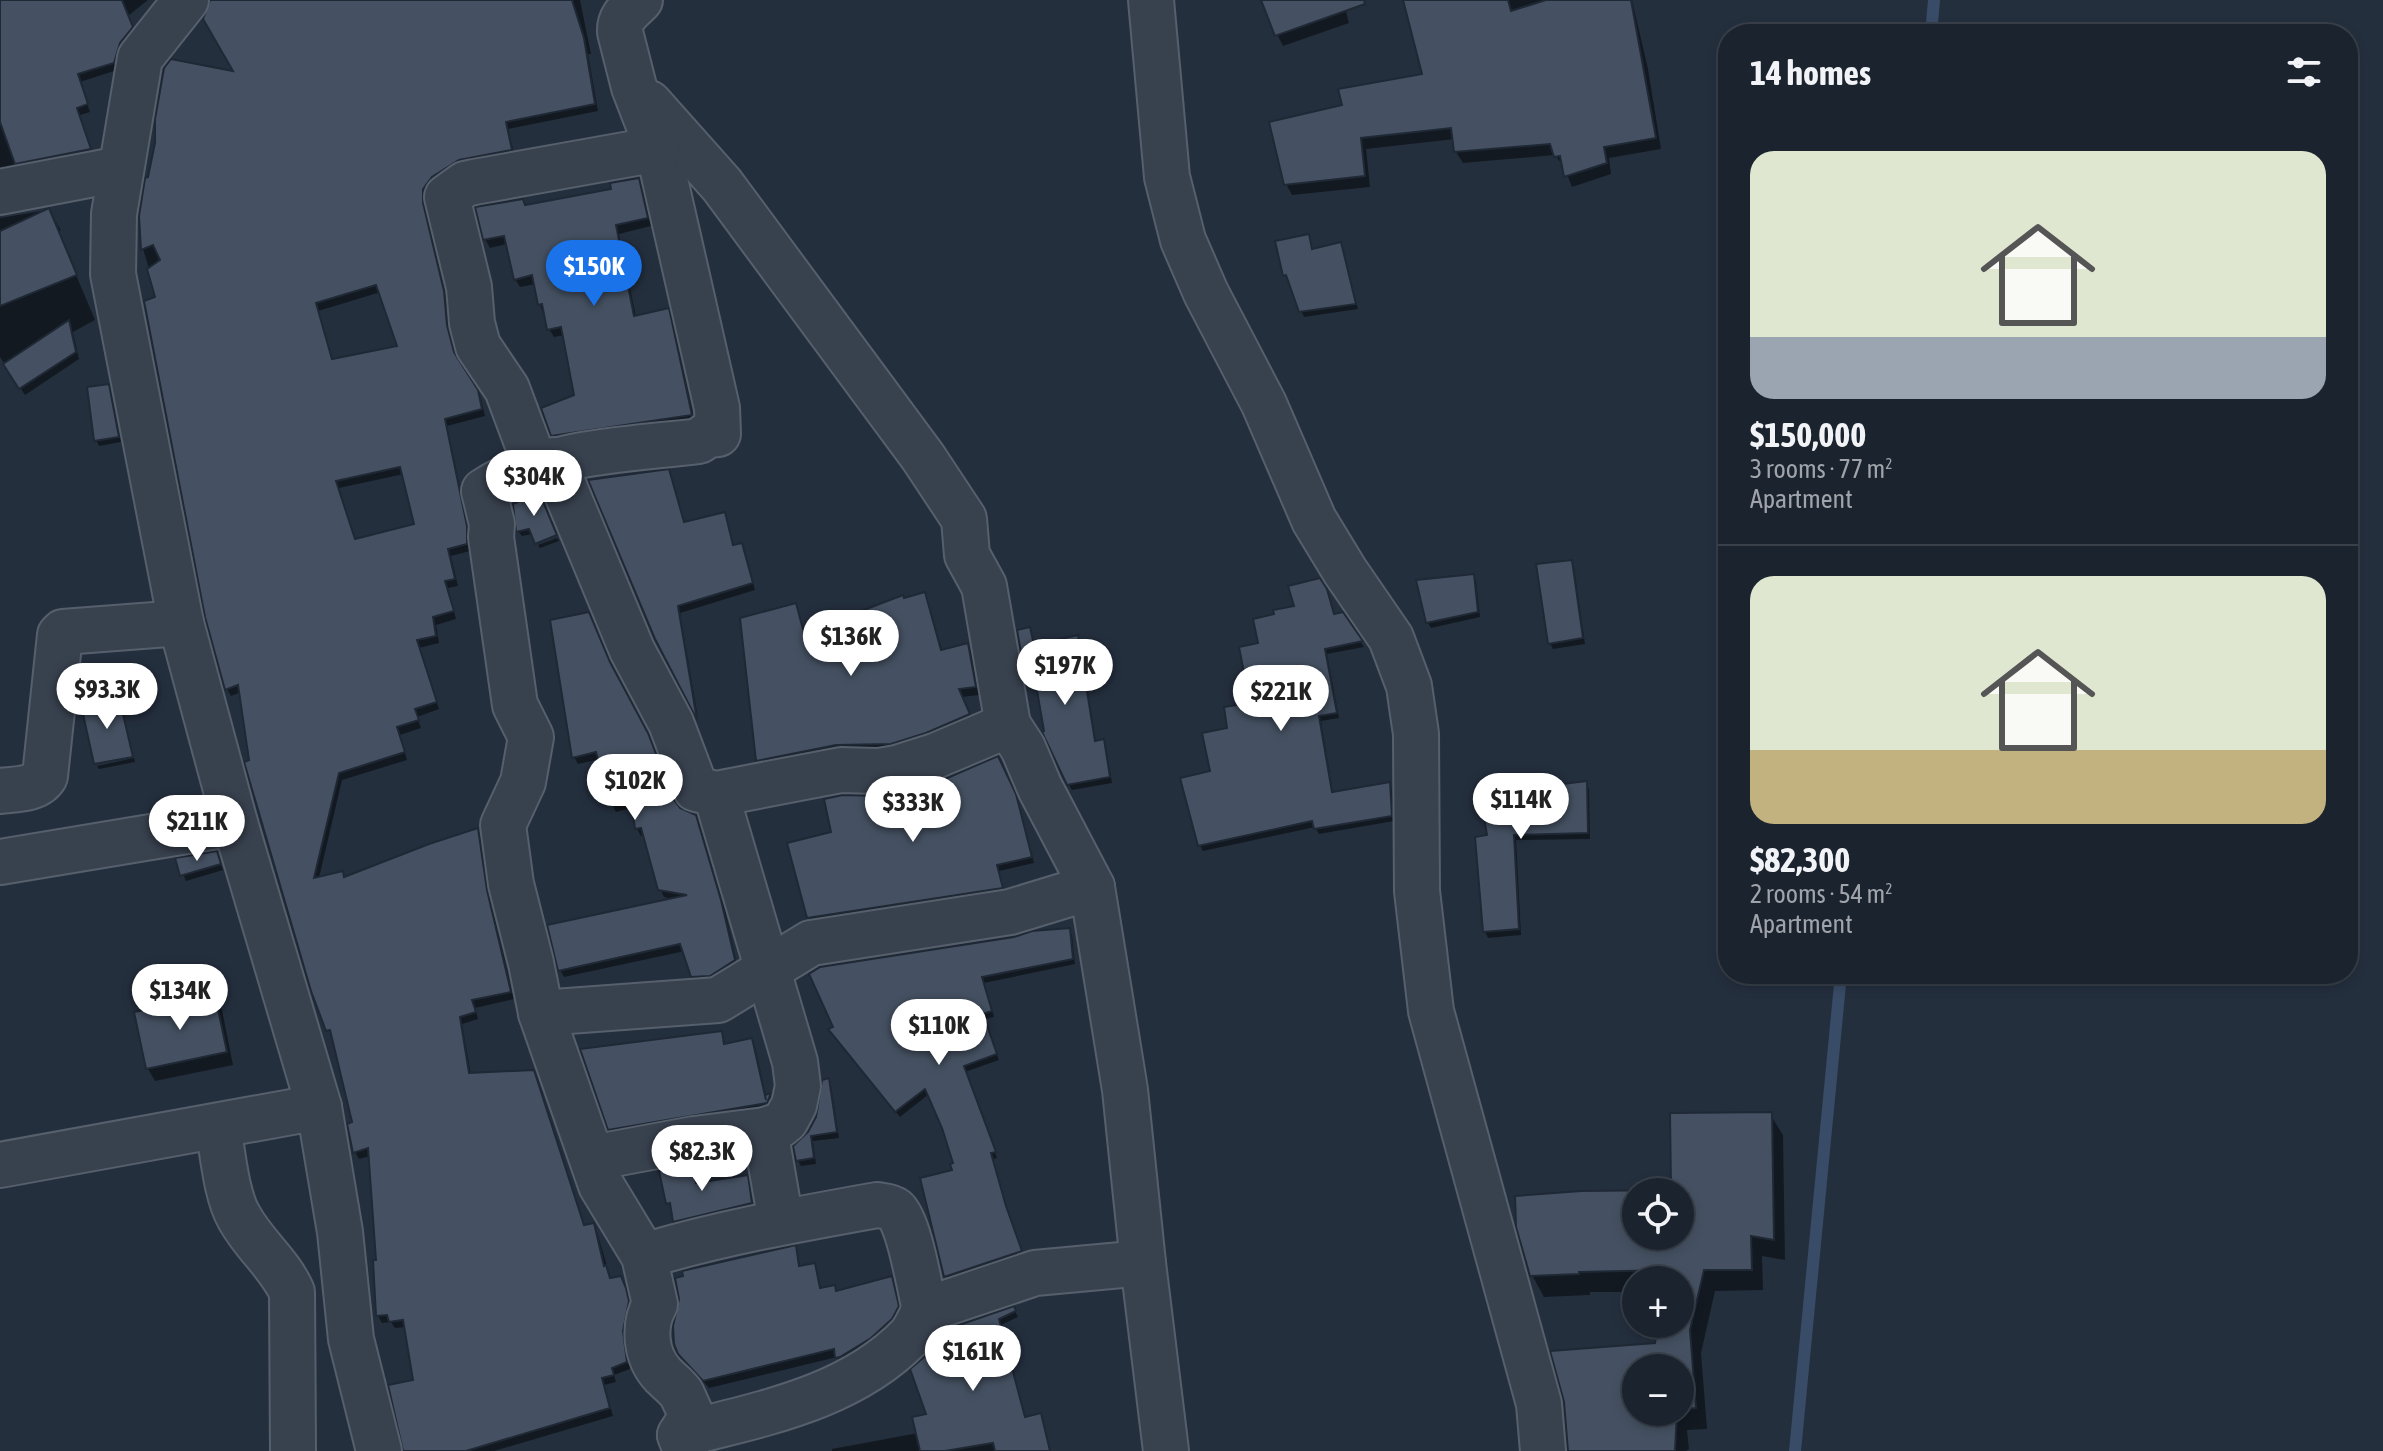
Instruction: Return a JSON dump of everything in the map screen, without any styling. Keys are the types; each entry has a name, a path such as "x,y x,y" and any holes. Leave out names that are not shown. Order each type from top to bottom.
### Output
{"street":[{"path":"186,0 140,58 114,214 113,274 181,623 235,823 319,1107 340,1232 351,1339 379,1451"},
{"path":"640,0 619,24 634,87 658,149 717,408 718,434 707,435 699,441 544,462 502,478 484,491 492,524 491,537 515,705 531,737 523,782 503,825 511,884 541,1013 601,1185 644,1256 655,1304 648,1317 646,1335 660,1373 679,1390 692,1416 683,1443"},
{"path":"1151,0 1167,177 1183,240 1206,293 1264,404 1314,520 1391,638 1409,686 1416,734 1417,891 1431,1011 1539,1404 1543,1451"},
{"path":"634,87 722,185 923,457 964,519 967,555 984,586 1008,725 1023,748 1040,788 1092,887 1125,1090 1166,1451"},
{"path":"658,149 465,184 447,197 469,287 472,323 478,346 507,389 544,462 632,650 671,723 696,789 716,794 841,770 897,768 935,756 1008,725"},
{"path":"0,192 120,169"},
{"path":"0,791 35,786 42,783 45,776 58,649 63,632 181,623"},
{"path":"592,1158 694,1139 765,1130 786,1120 794,1105 798,1086 795,1062 716,794"},
{"path":"0,862 235,823"},
{"path":"541,1013 718,1000 811,943 1010,912 1092,887"},
{"path":"0,1165 319,1107"},
{"path":"218,1127 237,1215 250,1236 284,1273 292,1292 293,1451"},
{"path":"765,1130 781,1222"},
{"path":"644,1256 781,1222 877,1205 896,1211 905,1226 925,1310 912,1335 863,1372 827,1392 683,1443"},
{"path":"925,1310 1035,1273 1143,1263"}],"building":[{"path":"0,0 122,0 133,27 120,43 114,63 78,74 88,104 77,108 91,149 15,164 0,122"},
{"path":"210,0 572,0 584,38 595,104 506,122 512,150 459,160 432,177 423,189 423,203 444,291 447,325 454,352 478,390 482,409 445,419 467,526 467,544 448,549 455,579 445,581 454,611 433,617 436,636 417,640 437,702 415,709 419,720 397,727 405,752 339,773 314,878 343,871 344,877 478,828 487,890 511,992 472,1000 476,1012 460,1017 469,1073 534,1070 584,1225 594,1223 604,1266 610,1278 621,1276 626,1288 629,1301 623,1331 627,1362 612,1368 614,1375 602,1378 610,1408 466,1451 403,1451 388,1385 413,1380 403,1320 389,1322 387,1315 376,1316 373,1260 376,1260 368,1148 353,1153 347,1124 352,1122 330,1030 326,1031 311,991 244,762 249,760 238,685 225,690 205,617 144,301 155,297 147,269 160,260 153,245 141,250 139,216 155,143 155,119 164,68 171,59 233,71 203,19","holes":["376,285 397,346 332,359 316,303","400,467 414,524 355,539 336,481"]},
{"path":"1261,0 1364,0 1365,4 1275,36"},
{"path":"1403,0 1508,0 1511,11 1546,0 1631,0 1656,138 1604,147 1607,163 1564,177 1560,156 1554,157 1550,144 1454,152 1451,128 1361,138 1365,176 1284,185 1269,122 1342,105 1338,89 1422,74"},
{"path":"639,178 648,218 616,225 634,316 669,308 692,415 551,436 541,408 574,395 561,327 547,330 532,275 514,280 504,236 483,240 475,207 523,199 525,205 611,189 610,183"},
{"path":"49,208 77,275 0,306 0,231"},
{"path":"1309,234 1312,249 1341,242 1356,304 1299,312 1286,275 1283,276 1275,241"},
{"path":"69,320 76,352 19,389 3,364"},
{"path":"109,384 119,437 94,441 87,387"},
{"path":"669,469 684,522 725,512 733,545 742,543 753,583 678,606 697,720 655,639 588,480"},
{"path":"539,492 557,535 535,544 529,529 516,532 513,504"},
{"path":"1572,560 1583,638 1548,644 1536,564"},
{"path":"1474,574 1478,612 1426,623 1416,580"},
{"path":"1320,578 1327,589 1334,614 1343,612 1363,641 1325,649 1337,713 1319,716 1332,792 1390,782 1392,816 1314,829 1312,821 1198,846 1180,778 1210,771 1202,733 1227,728 1224,707 1250,703 1239,647 1258,643 1253,619 1274,614 1273,610 1294,606 1288,586"},
{"path":"925,592 941,650 968,643 976,687 959,689 970,714 891,744 836,745 756,761 740,618 796,603 804,633 903,595 904,598"},
{"path":"589,612 610,662 648,733 673,798 680,808 696,815 735,960 710,976 691,977 680,944 558,971 547,925 687,895 658,890 641,828 635,829 631,799 610,805 596,752 572,758 550,620"},
{"path":"1030,627 1034,645 1078,635 1095,741 1104,739 1110,777 1067,785 1042,732 1035,679 1026,680 1017,630"},
{"path":"119,697 133,757 94,764 81,705"},
{"path":"998,756 1016,794 1032,857 997,865 1003,888 807,918 787,843 831,832 824,799 904,792 945,779"},
{"path":"1587,781 1588,833 1514,835 1519,929 1483,932 1475,837 1487,835 1480,794"},
{"path":"217,851 221,864 180,876 175,858"},
{"path":"1070,928 1073,959 982,977 992,1011 983,1014 997,1054 964,1066 996,1152 991,1153 1022,1251 944,1277 920,1178 952,1170 950,1164 953,1163 925,1089 895,1112 828,1029 833,1027 809,974 820,967 1014,937 1032,931"},
{"path":"215,995 227,1052 146,1069 134,1012"},
{"path":"722,1031 724,1044 752,1038 766,1100 765,1095 771,1093 767,1103 608,1130 580,1049"},
{"path":"829,1078 837,1132 811,1136 814,1158 796,1161 793,1146 808,1132 816,1117 822,1080"},
{"path":"1772,1112 1774,1240 1751,1236 1752,1270 1704,1270 1694,1313 1694,1266 1622,1266 1622,1271 1530,1276 1516,1227 1515,1196 1622,1191 1622,1250 1694,1250 1694,1178 1671,1178 1670,1113"},
{"path":"692,1165 696,1183 748,1175 752,1203 673,1222 659,1171"},
{"path":"796,1245 799,1266 815,1263 820,1288 835,1285 836,1291 892,1276 899,1306 892,1319 871,1338 840,1357 835,1358 834,1349 703,1381 678,1354 674,1344 673,1326 679,1299 675,1278 683,1276 682,1271"},
{"path":"1014,1306 1016,1311 999,1319 1025,1417 1041,1413 1050,1451 995,1451 993,1443 945,1451 920,1451 912,1417 926,1414 910,1369 930,1352 942,1331"},
{"path":"1656,1338 1691,1338 1692,1354 1622,1354 1622,1426 1676,1426 1675,1451 1568,1451 1564,1402 1550,1351 1655,1343"}],"waterway":[{"path":"1932,24 1934,0"},
{"path":"1795,1451 1840,984"}]}
